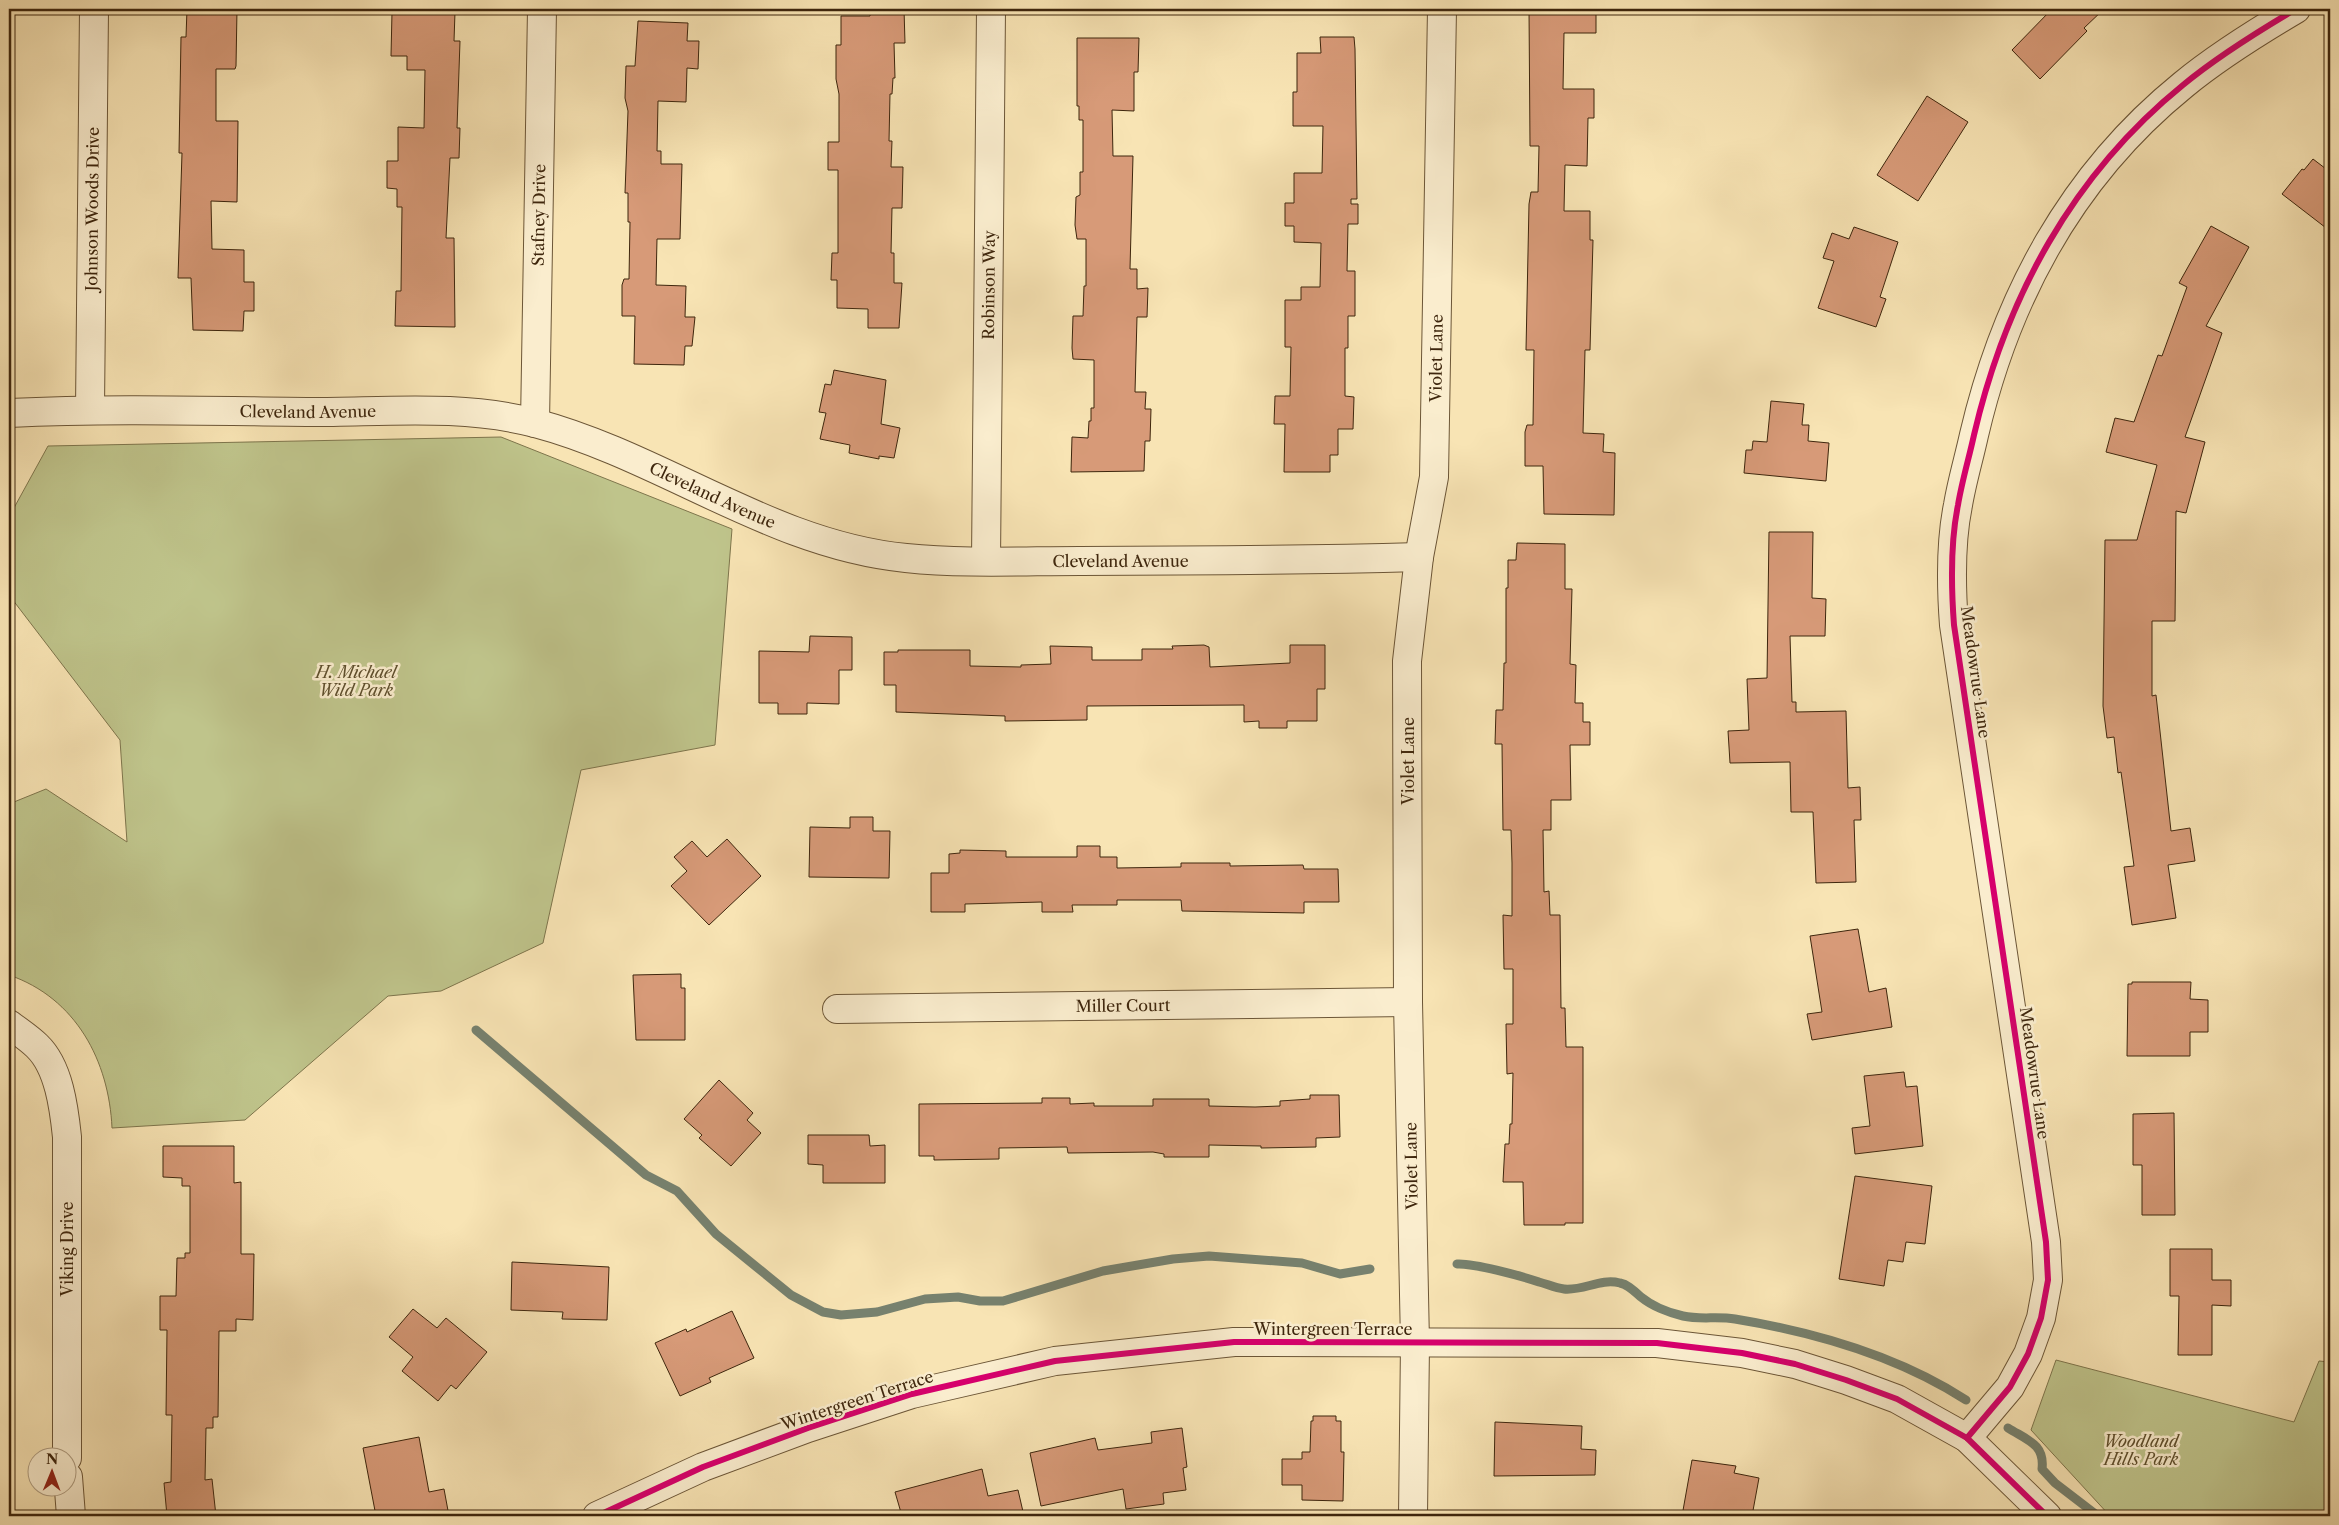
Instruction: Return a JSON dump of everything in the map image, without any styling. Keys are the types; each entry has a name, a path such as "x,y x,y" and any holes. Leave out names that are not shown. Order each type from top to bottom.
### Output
{"street":[{"name":"Johnson Woods Drive","path":"90,409 94,9"},
{"name":"Stafney Drive","path":"535,423 542,9"},
{"name":"Robinson Way","path":"986,561 991,9"},
{"name":"Violet Lane","path":"1413,1516 1415,1343 1408,1002 1407,661 1419,557 1428,517 1435,458 1442,9"},
{"name":"Meadowrue Lane","path":"1966,1438 2010,1387 2028,1354 2041,1318 2048,1280 2046,1242 1954,625 1952,565 1958,505 1982,399 1996,354 2013,310 2057,228 2089,182 2145,119 2182,85 2221,55 2296,9"},
{"name":"Cleveland Avenue","path":"9,414 90,409 307,412 441,410 495,414 535,423 590,440 760,518 815,540 905,558 986,561 1227,561 1419,557"},
{"name":"Miller Court","path":"837,1009 1408,1002"},
{"name":"Viking Drive","path":"9,1024 38,1046 53,1072 63,1102 67,1137 67,1448"},
{"name":"Wintergreen Terrace","path":"601,1515 703,1467 808,1428 912,1394 1055,1361 1234,1342 1657,1343 1742,1353 1795,1364 1897,1399 1966,1438 2047,1516"},
{"path":"70,1498 71,1516"}],"green space":[{"name":"H. Michael Wild Park","path":"501,437 732,529 715,745 581,770 543,943 441,991 388,996 245,1120 112,1128 104,1079 96,1056 85,1035 53,999 33,985 9,975 9,804 46,789 127,842 120,740 9,595 9,517 48,446"},
{"name":"Woodland Hills Park","path":"2056,1360 2294,1422 2319,1361 2330,1362 2330,1516 2110,1516 2031,1430"}],"building":[{"path":"187,9 237,9 235,69 216,69 216,121 238,121 237,202 211,201 212,249 244,250 244,282 254,282 254,311 244,311 243,331 193,330 191,278 178,278 182,153 179,153 181,37 186,37"},
{"path":"398,9 451,9 451,12 455,12 454,41 460,41 457,128 460,128 459,158 450,158 446,238 454,238 455,327 395,326 396,291 401,291 402,207 397,207 397,189 387,188 387,161 398,161 398,127 424,128 425,70 407,70 407,56 391,56 392,12 398,12"},
{"path":"870,9 904,9 905,43 894,43 895,78 893,78 892,94 890,94 889,141 892,141 891,167 903,167 902,208 892,208 891,253 894,253 894,283 902,283 899,328 868,328 868,309 837,308 837,280 831,280 832,253 838,253 838,170 828,170 828,142 839,142 836,45 841,45 841,16 870,16"},
{"path":"1529,9 1596,9 1596,33 1564,33 1563,89 1594,89 1594,118 1588,118 1587,166 1565,165 1564,211 1590,211 1590,240 1593,240 1590,350 1585,350 1583,433 1604,434 1603,452 1615,453 1614,515 1544,514 1543,466 1525,466 1525,432 1527,425 1533,425 1534,350 1526,350 1529,204 1531,192 1538,192 1539,146 1530,146"},
{"path":"2052,9 2104,9 2084,28 2087,31 2040,79 2012,50"},
{"path":"638,21 688,23 687,41 699,41 698,69 687,68 686,102 658,101 657,151 661,151 661,164 682,164 680,239 657,239 656,285 686,286 685,317 695,317 692,346 685,346 684,365 634,364 635,316 622,316 622,285 624,279 629,279 630,222 628,222 628,193 625,193 628,111 625,98 626,66 635,66"},
{"path":"1320,37 1354,37 1357,199 1351,199 1351,204 1358,204 1358,224 1348,224 1347,271 1355,271 1355,316 1348,316 1348,348 1345,348 1345,396 1354,397 1353,429 1338,429 1338,455 1330,455 1330,472 1284,472 1285,424 1274,424 1275,396 1290,396 1291,347 1285,347 1285,300 1301,300 1301,287 1320,287 1321,243 1294,242 1294,226 1285,226 1285,203 1294,203 1294,173 1322,173 1323,126 1293,126 1293,92 1297,92 1297,53 1321,53"},
{"path":"1077,38 1139,38 1138,72 1134,72 1134,111 1112,110 1113,156 1133,156 1130,269 1137,269 1137,289 1148,288 1147,317 1137,317 1135,392 1146,392 1145,409 1151,409 1150,441 1145,441 1144,471 1071,472 1072,437 1088,438 1091,408 1094,408 1094,360 1073,359 1072,348 1073,316 1083,316 1084,286 1086,286 1086,239 1077,239 1075,225 1076,197 1080,195 1080,172 1083,172 1083,120 1079,120 1079,106 1077,106"},
{"path":"1927,96 1968,122 1918,201 1877,175"},
{"path":"2313,159 2330,172 2330,231 2282,194 2302,169 2304,170"},
{"path":"2211,226 2249,247 2206,326 2222,333 2185,437 2205,442 2186,513 2176,511 2175,621 2152,621 2152,696 2156,695 2171,831 2190,828 2195,861 2168,865 2176,918 2132,925 2124,867 2134,866 2121,772 2118,773 2114,737 2107,738 2103,706 2105,540 2137,540 2157,465 2106,452 2115,418 2134,422 2158,355 2162,356 2187,287 2179,283"},
{"path":"1854,227 1898,242 1880,297 1886,299 1876,327 1818,308 1834,261 1823,258 1832,233 1849,239"},
{"path":"834,370 886,380 881,424 900,428 894,458 879,456 879,459 849,453 850,445 820,439 826,413 819,412 825,384 831,385"},
{"path":"1771,401 1804,404 1802,425 1809,425 1808,441 1829,443 1826,481 1744,473 1746,450 1752,450 1753,441 1767,442"},
{"path":"1769,532 1813,532 1812,598 1826,599 1825,636 1790,636 1792,702 1796,702 1796,712 1846,711 1848,788 1860,787 1861,820 1854,820 1856,882 1816,883 1813,812 1791,812 1790,762 1730,763 1728,731 1749,730 1747,679 1767,678"},
{"path":"1517,543 1565,544 1565,589 1572,589 1570,664 1576,665 1575,703 1583,703 1583,722 1590,722 1590,745 1570,745 1571,800 1551,800 1551,830 1543,830 1544,892 1549,891 1550,915 1560,915 1561,1008 1565,1008 1566,1047 1583,1047 1583,1223 1565,1223 1565,1225 1524,1225 1523,1182 1503,1182 1505,1144 1509,1144 1510,1124 1512,1124 1513,1073 1507,1074 1506,1024 1513,1024 1513,969 1504,969 1503,915 1512,916 1512,863 1511,830 1503,830 1502,744 1495,744 1496,710 1503,710 1508,560 1516,560"},
{"path":"810,636 852,637 852,670 839,670 839,704 807,703 807,714 778,714 778,703 759,703 759,651 809,652"},
{"path":"1204,645 1209,647 1210,667 1290,663 1290,645 1325,645 1325,689 1317,689 1317,721 1287,721 1287,728 1259,728 1259,721 1244,722 1244,705 1087,706 1087,720 1005,721 1005,716 896,712 896,685 884,685 884,652 898,652 898,650 970,650 970,666 1021,667 1021,665 1051,664 1050,646 1092,647 1092,660 1142,660 1142,649 1173,649 1172,646"},
{"path":"850,817 873,817 873,831 890,831 889,878 809,877 810,827 850,828"},
{"path":"727,839 761,876 709,925 671,886 687,871 674,857 692,841 707,857"},
{"path":"1077,846 1100,846 1100,857 1117,857 1117,868 1181,867 1181,863 1230,863 1230,866 1303,865 1304,869 1338,869 1339,902 1304,902 1304,913 1182,911 1181,900 1117,900 1117,905 1072,905 1073,912 1042,912 1042,902 965,904 965,912 931,912 931,873 949,873 949,854 960,853 960,850 1006,851 1006,857 1077,857"},
{"path":"1858,929 1869,992 1886,988 1892,1027 1812,1040 1807,1014 1822,1012 1810,936"},
{"path":"681,974 681,988 685,988 685,1040 636,1040 633,975"},
{"path":"2132,982 2191,982 2190,999 2208,1000 2208,1032 2190,1032 2190,1056 2127,1056 2128,984 2132,984"},
{"path":"1904,1072 1906,1087 1917,1086 1923,1146 1855,1154 1852,1128 1870,1126 1864,1076"},
{"path":"719,1080 753,1113 747,1120 761,1133 731,1166 699,1138 702,1135 684,1119"},
{"path":"1310,1095 1339,1095 1340,1137 1316,1138 1316,1147 1261,1148 1261,1146 1209,1145 1209,1157 1164,1157 1164,1154 1153,1152 1068,1153 1067,1147 999,1148 999,1159 934,1160 934,1156 919,1156 919,1104 1042,1103 1042,1098 1070,1098 1070,1104 1094,1103 1094,1106 1153,1106 1153,1099 1209,1099 1209,1106 1255,1107 1280,1106 1280,1101 1310,1099"},
{"path":"2174,1113 2175,1215 2142,1215 2142,1165 2133,1165 2133,1114"},
{"path":"808,1135 869,1135 870,1146 885,1145 885,1183 823,1183 823,1165 808,1164"},
{"path":"163,1146 234,1146 234,1183 241,1182 241,1254 254,1254 253,1320 236,1319 236,1331 219,1331 218,1417 213,1417 213,1428 206,1428 205,1480 212,1479 216,1516 167,1516 164,1483 171,1482 172,1415 166,1415 167,1330 160,1330 160,1296 176,1296 177,1258 185,1258 185,1253 190,1253 190,1186 182,1186 182,1178 163,1177"},
{"path":"1855,1176 1932,1186 1925,1244 1906,1242 1903,1262 1888,1260 1884,1286 1839,1279"},
{"path":"2170,1249 2212,1249 2212,1280 2231,1280 2231,1306 2212,1305 2212,1355 2178,1355 2179,1296 2170,1296"},
{"path":"512,1262 609,1267 607,1320 562,1319 563,1312 511,1310"},
{"path":"413,1309 437,1328 446,1318 487,1352 456,1389 451,1385 438,1401 402,1371 413,1357 389,1337"},
{"path":"732,1311 754,1358 709,1378 711,1382 680,1396 655,1343 686,1329 687,1332"},
{"path":"1313,1416 1336,1416 1336,1421 1341,1421 1341,1452 1344,1452 1343,1501 1302,1500 1302,1485 1282,1485 1282,1459 1302,1459 1302,1452 1310,1452 1311,1421 1313,1421"},
{"path":"1495,1422 1582,1426 1581,1449 1596,1450 1595,1475 1494,1476"},
{"path":"1182,1428 1187,1467 1183,1468 1186,1490 1163,1493 1164,1504 1126,1509 1123,1489 1041,1506 1030,1453 1095,1438 1098,1450 1152,1443 1151,1432"},
{"path":"419,1437 429,1492 444,1489 449,1516 376,1516 363,1448"},
{"path":"1692,1460 1736,1466 1734,1473 1759,1478 1752,1516 1682,1516"},
{"path":"982,1469 988,1496 1018,1490 1024,1516 902,1516 895,1492"}],"waterway":[{"path":"476,1030 646,1175 677,1191 716,1234 791,1295 823,1312 841,1315 877,1312 925,1299 958,1297 980,1301 1003,1301 1103,1271 1173,1259 1209,1256 1302,1263 1340,1274 1370,1269"},
{"path":"1457,1264 1498,1270 1564,1289 1606,1282 1620,1283 1629,1287 1650,1303 1678,1315 1696,1318 1728,1318 1765,1324 1855,1348 1884,1358 1940,1384 1966,1400"},
{"path":"2008,1428 2038,1448 2041,1454 2042,1469 2055,1483 2098,1516"}],"cycle path":[{"path":"1967,1438 2010,1387 2028,1354 2041,1318 2048,1280 2046,1242 1954,625 1952,550 1955,520 1964,478 1988,384 2005,335 2025,288 2049,242 2077,199 2108,158 2143,120 2183,85 2238,45 2296,9"},
{"path":"597,1516 703,1467 808,1428 912,1394 1055,1361 1234,1342 1657,1343 1742,1353 1795,1364 1897,1399 1967,1438 2047,1516"}]}
